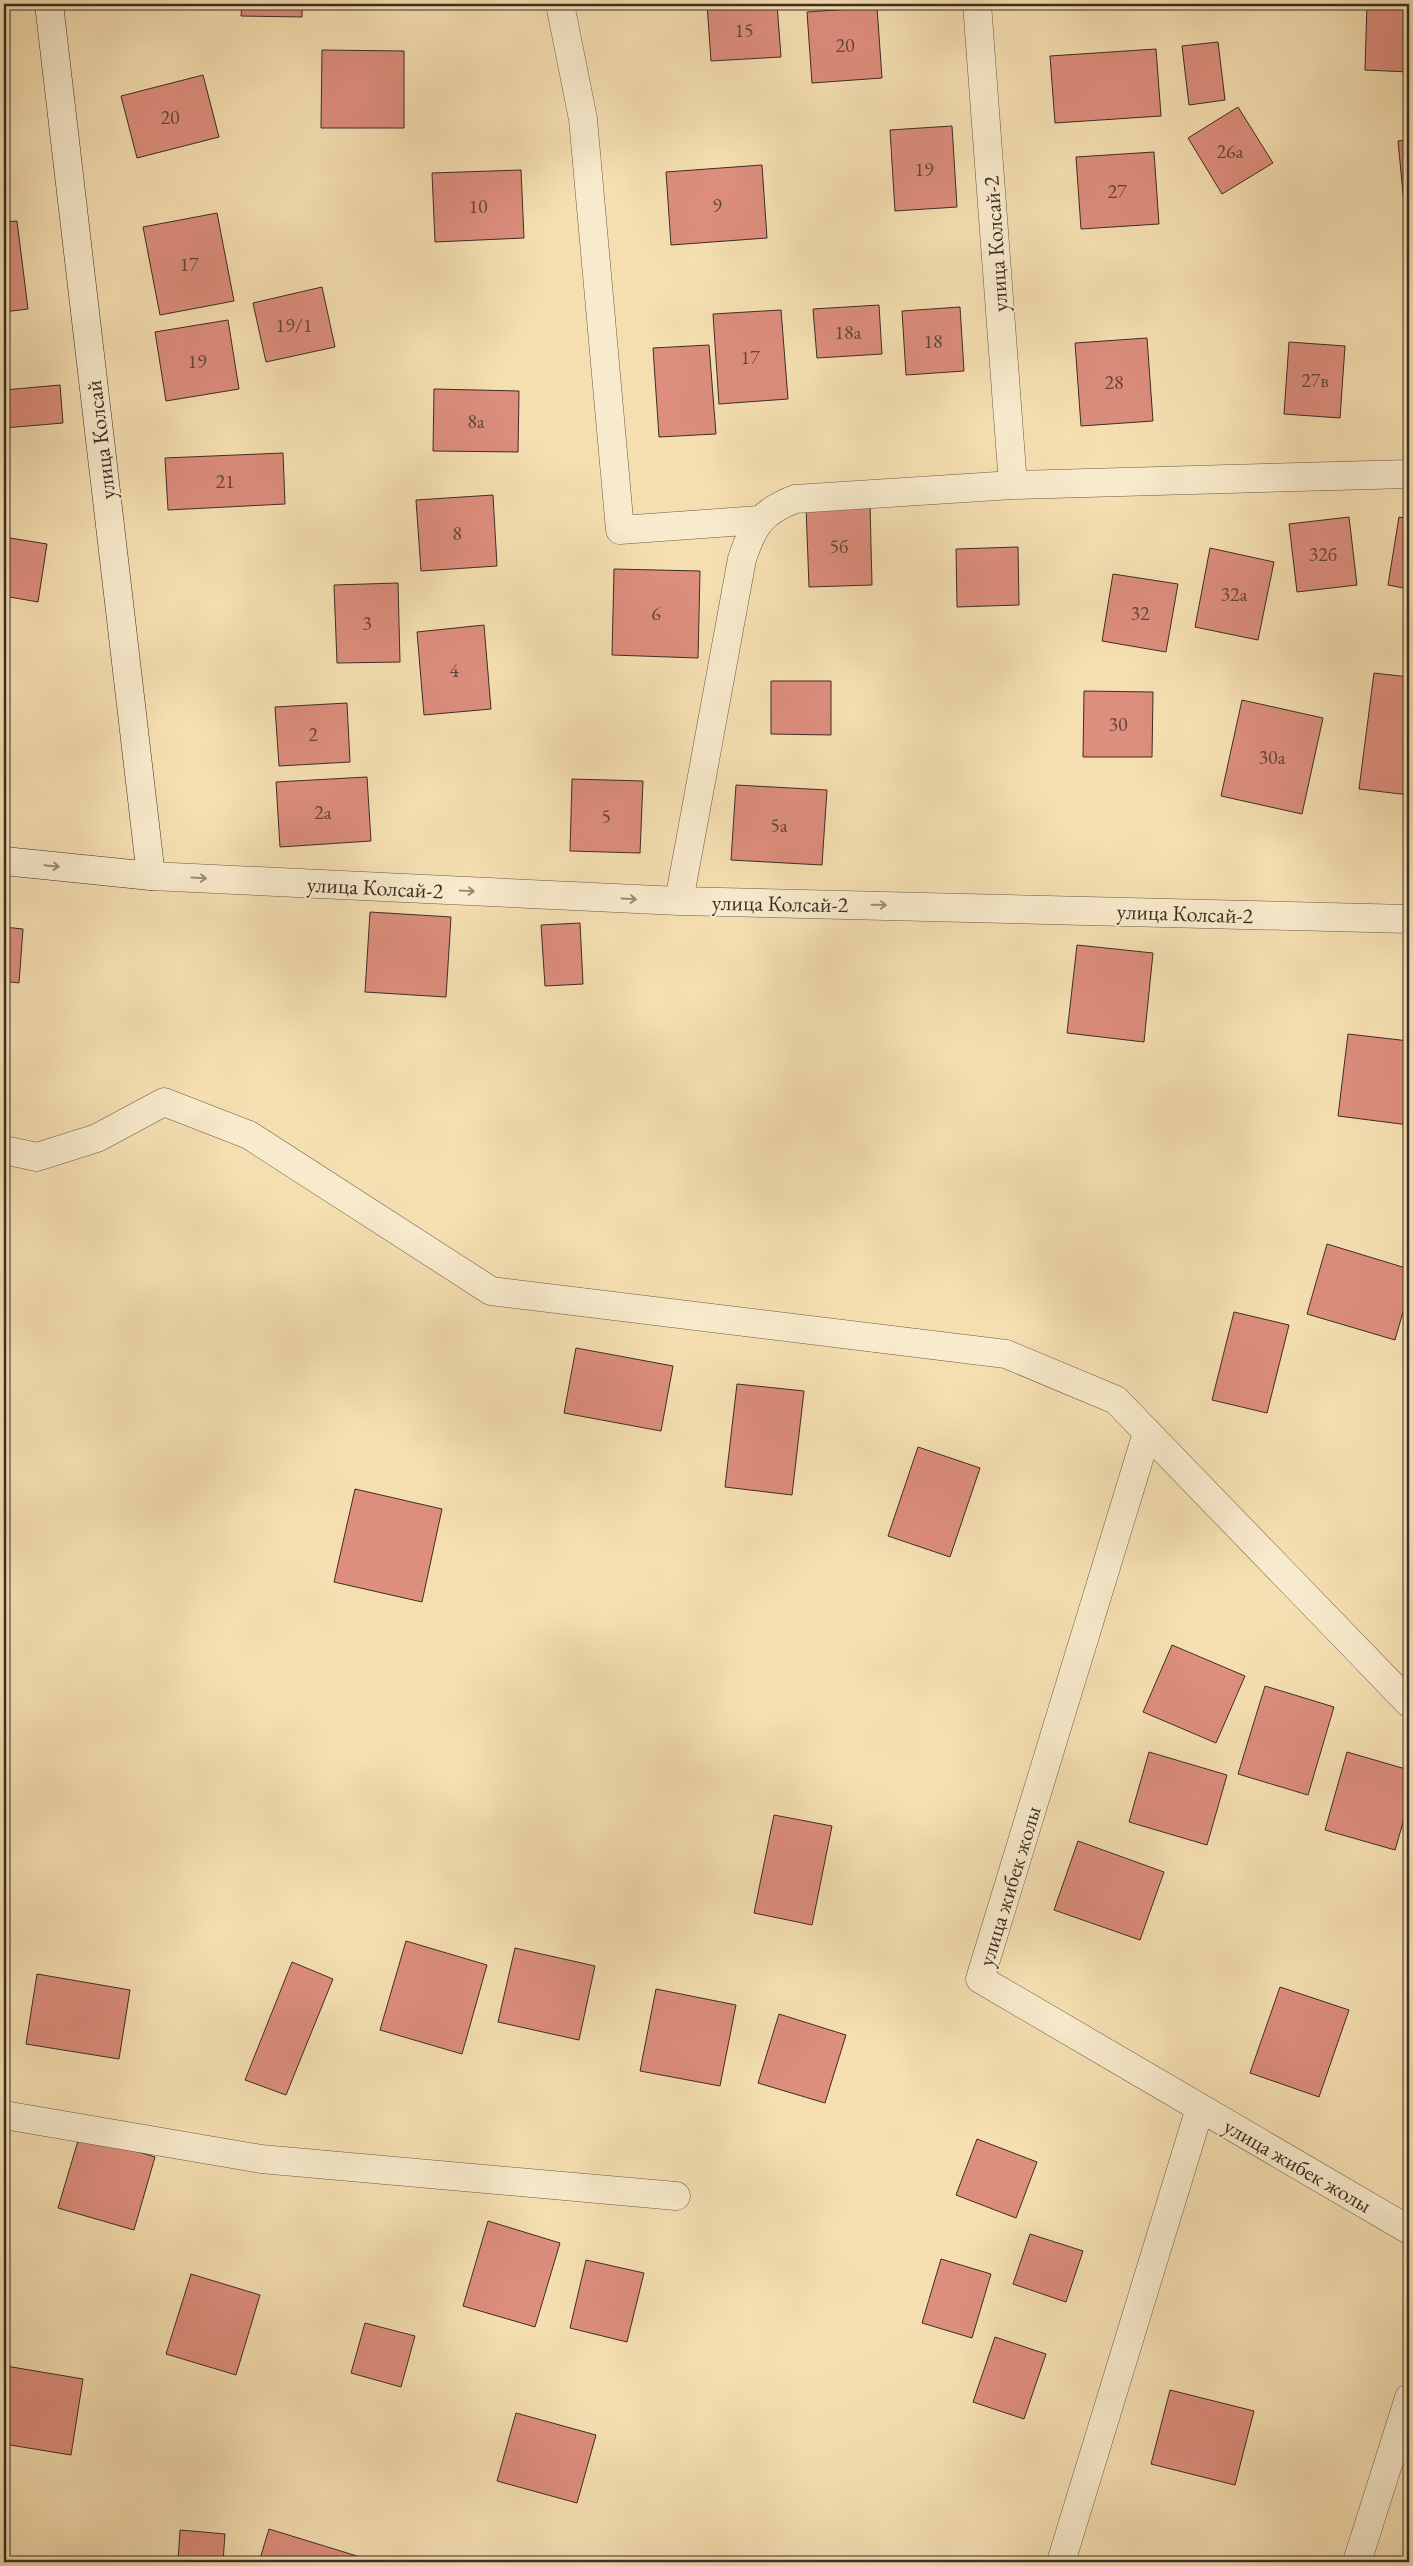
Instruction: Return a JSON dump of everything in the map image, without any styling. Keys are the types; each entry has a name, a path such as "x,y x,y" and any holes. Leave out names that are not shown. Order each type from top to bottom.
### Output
{"street":[{"name":"улица Колсай","path":"49,4 151,876"},
{"path":"560,4 583,119 620,530 759,520"},
{"name":"улица Колсай-2","path":"977,4 1013,485"},
{"path":"679,901 742,559 748,539 759,520 774,506 795,499 1013,485 1409,474"},
{"name":"улица Колсай-2","path":"4,860 151,876 679,901 1409,919"},
{"path":"4,1150 37,1157 97,1138 164,1102 250,1135 491,1290 1006,1354 1116,1400 1409,1703"},
{"name":"улица жибек жолы","path":"1147,1433 980,1979 1409,2230"},
{"path":"1061,2562 1200,2108"},
{"path":"4,2115 261,2159 676,2196"},
{"path":"1357,2562 1409,2398"}],"building":[{"path":"242,4 302,4 302,17 241,16"},
{"path":"707,4 777,4 781,57 711,61"},
{"path":"1138,4 1197,4 1197,5 1138,9"},
{"path":"1367,4 1409,4 1409,72 1365,70"},
{"path":"877,7 882,78 812,83 807,12"},
{"path":"1218,42 1225,100 1189,105 1182,46"},
{"path":"1156,49 1161,116 1055,123 1050,56"},
{"path":"322,50 404,51 404,128 321,128"},
{"path":"203,75 219,137 137,158 121,96"},
{"path":"4,93 8,144 4,144"},
{"path":"1238,107 1273,163 1222,194 1188,138"},
{"path":"952,126 957,207 895,211 890,130"},
{"path":"1409,140 1409,203 1404,204 1398,141"},
{"path":"1154,152 1159,224 1081,229 1076,157"},
{"path":"762,165 767,238 671,245 666,172"},
{"path":"521,170 524,238 435,242 432,173"},
{"path":"217,213 234,301 160,315 143,227"},
{"path":"17,221 28,309 4,312 4,222"},
{"path":"322,287 335,347 266,362 253,303"},
{"path":"879,305 882,354 817,358 813,309"},
{"path":"960,307 964,371 906,375 902,311"},
{"path":"781,310 788,399 719,404 713,314"},
{"path":"228,320 239,389 166,401 155,332"},
{"path":"1147,338 1153,421 1081,426 1075,343"},
{"path":"1289,342 1345,346 1340,418 1284,414"},
{"path":"709,345 716,434 659,437 653,348"},
{"path":"60,385 63,423 4,428 4,390"},
{"path":"434,389 519,391 518,452 433,451"},
{"path":"283,453 285,504 168,510 165,458"},
{"path":"493,495 497,566 421,571 416,500"},
{"path":"870,505 872,585 809,587 806,506"},
{"path":"1349,517 1357,585 1297,592 1289,524"},
{"path":"1399,517 1409,519 1409,589 1388,585"},
{"path":"4,537 47,544 38,602 4,596"},
{"path":"1018,547 1019,605 957,607 956,549"},
{"path":"1210,548 1274,562 1258,640 1195,627"},
{"path":"614,569 700,571 698,658 612,655"},
{"path":"1113,574 1178,584 1166,652 1102,641"},
{"path":"398,583 400,662 337,663 334,585"},
{"path":"484,625 491,709 424,715 417,632"},
{"path":"1374,673 1409,677 1409,795 1359,789"},
{"path":"771,681 831,681 831,735 771,734"},
{"path":"1084,691 1153,692 1152,757 1083,757"},
{"path":"1242,700 1323,718 1302,814 1221,796"},
{"path":"347,703 350,762 279,766 275,707"},
{"path":"367,777 371,841 280,847 276,782"},
{"path":"572,779 643,781 640,853 570,851"},
{"path":"736,785 827,790 822,865 731,860"},
{"path":"370,912 451,917 446,997 365,992"},
{"path":"580,923 583,984 545,986 541,925"},
{"path":"4,927 23,929 19,983 4,981"},
{"path":"1077,945 1153,953 1144,1042 1067,1033"},
{"path":"1348,1034 1409,1041 1409,1125 1338,1116"},
{"path":"1327,1244 1409,1269 1409,1291 1395,1340 1307,1314"},
{"path":"1234,1312 1289,1325 1267,1413 1212,1400"},
{"path":"576,1348 673,1366 661,1431 564,1413"},
{"path":"737,1384 804,1391 792,1495 725,1487"},
{"path":"918,1447 980,1468 950,1557 888,1536"},
{"path":"355,1489 442,1509 422,1602 334,1582"},
{"path":"1172,1645 1245,1676 1216,1743 1143,1712"},
{"path":"1265,1686 1334,1707 1308,1795 1238,1774"},
{"path":"1149,1752 1227,1775 1207,1845 1129,1822"},
{"path":"1347,1752 1409,1770 1409,1802 1395,1850 1325,1830"},
{"path":"774,1815 832,1826 812,1925 754,1913"},
{"path":"1078,1841 1164,1872 1140,1940 1054,1910"},
{"path":"406,1941 487,1965 462,2054 380,2030"},
{"path":"515,1948 595,1966 579,2040 498,2022"},
{"path":"4,1961 9,1961 4,1998"},
{"path":"292,1962 333,1979 286,2095 245,2080"},
{"path":"37,1974 130,1990 119,2059 26,2044"},
{"path":"1280,1987 1349,2010 1319,2097 1250,2073"},
{"path":"656,1989 736,2005 720,2086 640,2071"},
{"path":"779,2014 846,2035 825,2103 758,2083"},
{"path":"80,2134 155,2157 134,2230 58,2208"},
{"path":"977,2139 1037,2162 1016,2218 956,2195"},
{"path":"488,2221 560,2243 535,2327 463,2306"},
{"path":"1030,2234 1083,2251 1066,2302 1013,2284"},
{"path":"941,2259 991,2274 972,2338 922,2323"},
{"path":"586,2260 644,2273 627,2342 570,2328"},
{"path":"191,2274 260,2295 236,2375 166,2354"},
{"path":"365,2323 415,2336 401,2387 351,2373"},
{"path":"995,2337 1046,2354 1024,2419 973,2402"},
{"path":"6,2366 83,2379 71,2455 4,2444"},
{"path":"1170,2390 1254,2411 1235,2485 1151,2464"},
{"path":"516,2413 596,2435 577,2503 497,2481"},
{"path":"269,2529 370,2560 370,2562 259,2562"},
{"path":"180,2530 225,2534 223,2562 178,2562"}]}
